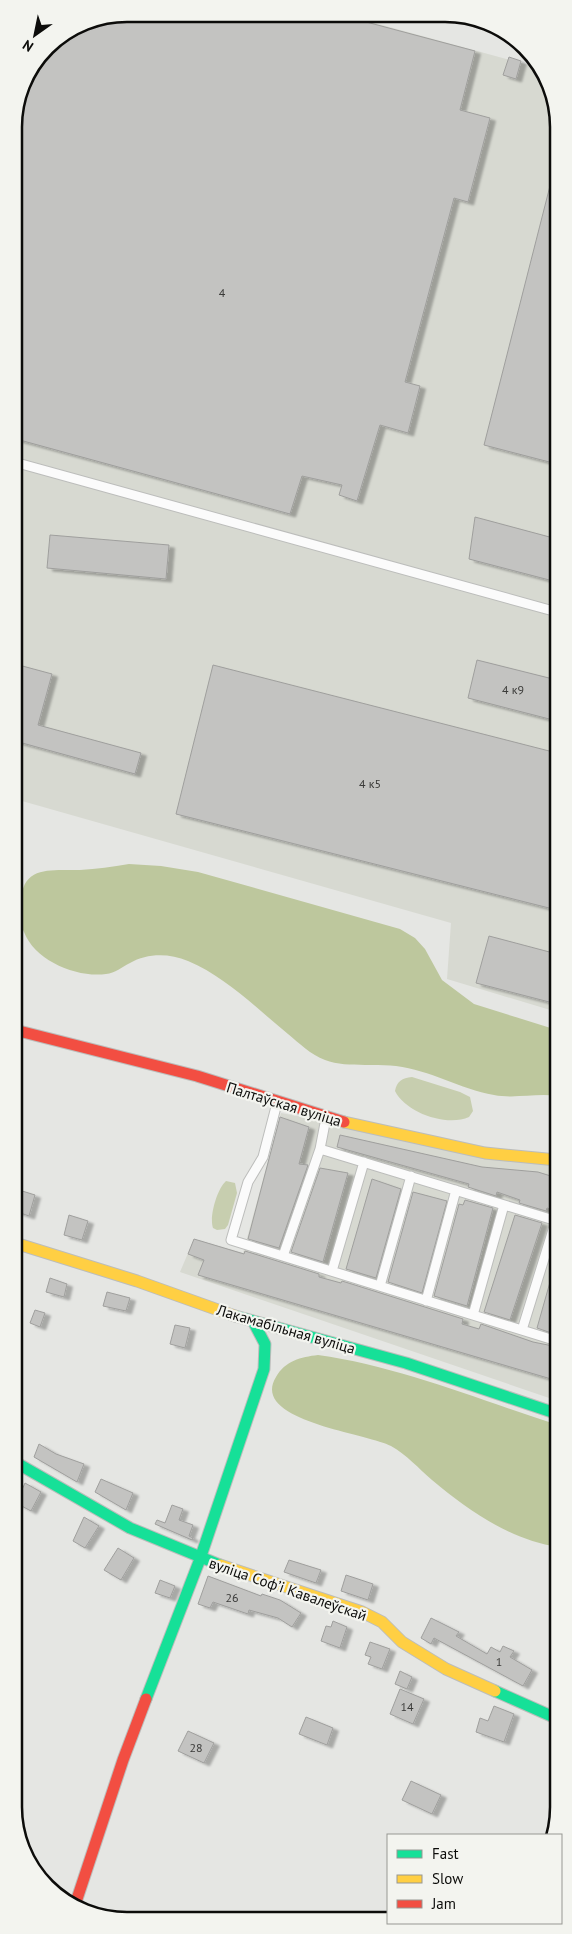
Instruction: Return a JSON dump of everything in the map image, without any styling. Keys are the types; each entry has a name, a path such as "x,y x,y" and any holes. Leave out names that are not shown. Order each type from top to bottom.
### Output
{"street":[{"name":"Палтаўская вуліца","path":"22,1032 197,1076 326,1118 485,1153 549,1159"},
{"name":"Лакамабільная вуліца","path":"22,1244 137,1281 254,1323 406,1363 549,1411"},
{"path":"77,1899 122,1760 200,1559 264,1369 265,1344 254,1323"},
{"name":"вуліца Софʼі Кавалеўскай","path":"22,1466 130,1528 200,1559 362,1612 382,1622 402,1642 446,1669 549,1715"}],"lane":[{"path":"23,464 550,610"},
{"path":"277,1102 263,1157 248,1182 231,1240 549,1339"},
{"path":"282,1256 320,1149 326,1118"},
{"path":"320,1149 549,1219"},
{"path":"332,1271 364,1162"},
{"path":"380,1286 411,1176"},
{"path":"426,1301 456,1190"},
{"path":"473,1315 504,1205"},
{"path":"522,1330 549,1242"}],"shaded area":[{"path":"128,22 371,22 529,65 539,81 544,94 550,128 549,1010 447,979 451,923 23,801 23,114 33,81 44,64 47,60 60,60 60,47 69,40 94,28"},
{"path":"281,1113 549,1164 549,1398 180,1272 194,1239 243,1253"}],"green space":[{"path":"129,864 161,866 198,872 400,929 415,938 425,949 442,980 474,1004 549,1028 549,1096 494,1095 409,1068 387,1065 342,1064 320,1058 301,1045 228,984 181,958 166,955 144,957 115,971 95,975 70,970 47,959 29,942 23,927 23,893 27,881 33,875 41,872 104,868"},
{"path":"412,1077 470,1097 473,1111 469,1117 460,1120 439,1119 417,1112 400,1099 395,1091 401,1081"},
{"path":"226,1181 235,1183 237,1193 228,1225 225,1229 217,1230 213,1228 212,1223 213,1210 217,1196"},
{"path":"318,1355 348,1360 409,1375 549,1422 549,1545 523,1538 475,1513 391,1446 314,1423 294,1415 279,1405 272,1392 276,1377 284,1367 306,1357"}],"building":[{"path":"128,22 366,22 475,51 460,110 490,118 468,202 454,198 405,382 420,386 408,433 380,425 357,501 339,495 342,485 302,476 290,514 23,441 23,114 28,94 40,69 47,60 60,60 60,47 69,40 94,28"},
{"path":"509,57 521,61 516,79 503,75"},
{"path":"550,186 550,462 484,445"},
{"path":"475,517 550,537 550,580 469,559"},
{"path":"50,535 169,545 166,579 47,568"},
{"path":"477,660 550,678 550,719 468,698"},
{"path":"213,665 550,751 550,908 176,814"},
{"path":"23,666 52,674 38,725 141,753 135,774 23,743"},
{"path":"489,936 550,952 549,1002 476,983"},
{"path":"280,1117 309,1127 299,1164 308,1165 279,1248 248,1239"},
{"path":"340,1135 482,1167 538,1172 549,1176 549,1209 547,1208 546,1211 519,1203 520,1200 497,1192 496,1196 468,1187 469,1184 337,1147"},
{"path":"320,1168 348,1173 323,1262 291,1252"},
{"path":"372,1179 401,1189 376,1278 346,1269"},
{"path":"22,1191 35,1195 29,1216 22,1214"},
{"path":"413,1192 447,1201 422,1293 388,1282"},
{"path":"465,1200 493,1208 467,1306 434,1296 459,1204 463,1205"},
{"path":"69,1215 88,1221 82,1240 64,1235"},
{"path":"515,1215 542,1223 510,1320 484,1312"},
{"path":"194,1239 244,1254 245,1251 319,1274 319,1277 341,1283 342,1281 463,1319 462,1324 479,1329 481,1324 533,1342 549,1345 549,1378 198,1275 204,1260 188,1254"},
{"path":"50,1278 67,1284 64,1297 46,1292"},
{"path":"549,1285 549,1332 537,1328"},
{"path":"107,1292 130,1298 126,1311 103,1306"},
{"path":"35,1310 45,1313 40,1327 30,1323"},
{"path":"175,1325 190,1328 185,1348 170,1344"},
{"path":"39,1444 56,1454 84,1464 77,1482 34,1457"},
{"path":"101,1479 133,1493 126,1510 95,1492"},
{"path":"25,1483 41,1492 31,1511 22,1506 22,1489"},
{"path":"172,1505 183,1509 179,1520 193,1525 189,1536 193,1538 192,1540 155,1524 157,1520 165,1523"},
{"path":"84,1517 99,1526 85,1548 73,1541"},
{"path":"118,1548 134,1558 121,1580 104,1570"},
{"path":"289,1560 321,1570 316,1583 284,1572"},
{"path":"346,1575 373,1584 368,1600 341,1591"},
{"path":"208,1576 261,1596 262,1594 280,1600 301,1613 292,1627 278,1618 249,1610 248,1614 213,1602 210,1608 198,1604"},
{"path":"160,1580 175,1586 170,1598 155,1593"},
{"path":"431,1618 459,1632 456,1636 487,1654 491,1647 500,1652 503,1646 514,1651 510,1657 532,1670 523,1686 434,1638 431,1644 421,1638"},
{"path":"333,1621 347,1627 340,1648 321,1641 326,1626 331,1627"},
{"path":"370,1642 390,1649 382,1669 368,1664 371,1657 365,1655"},
{"path":"400,1671 412,1677 407,1689 395,1684"},
{"path":"400,1689 424,1699 413,1724 390,1714"},
{"path":"494,1706 514,1714 504,1742 476,1732 480,1718 488,1721"},
{"path":"306,1717 333,1728 327,1745 299,1734"},
{"path":"188,1731 214,1743 204,1763 178,1751"},
{"path":"411,1781 441,1795 432,1814 402,1800"}],"traffic: fast":[{"path":"235,1316 406,1363 549,1411"},
{"path":"146,1699 200,1559 264,1369 265,1344 254,1323"},
{"path":"22,1466 130,1528 220,1565"},
{"path":"495,1691 549,1715"}],"traffic: slow":[{"path":"344,1122 485,1153 549,1159"},
{"path":"22,1245 137,1281 235,1316"},
{"path":"220,1565 362,1612 382,1622 402,1642 446,1669 495,1691"}],"traffic: jam":[{"path":"22,1032 197,1076 344,1122"},
{"path":"77,1899 123,1760 146,1699"}]}
